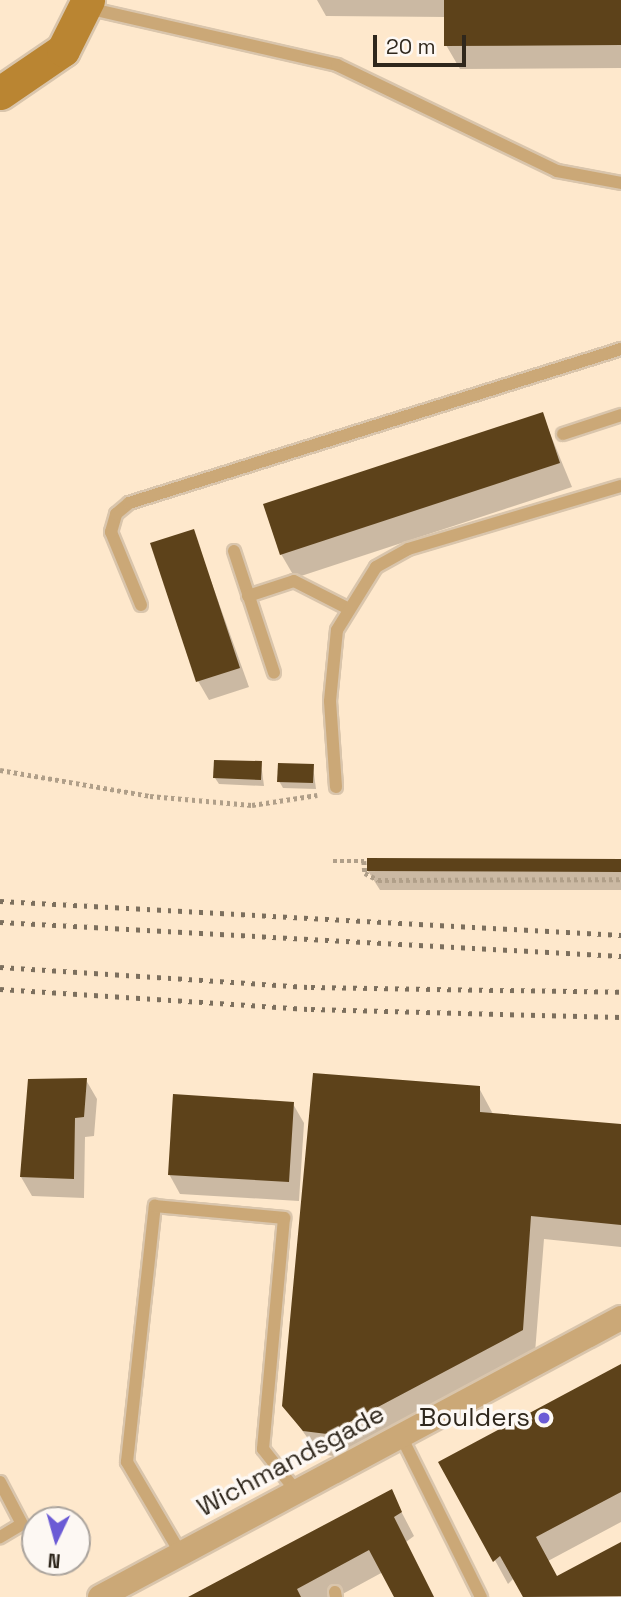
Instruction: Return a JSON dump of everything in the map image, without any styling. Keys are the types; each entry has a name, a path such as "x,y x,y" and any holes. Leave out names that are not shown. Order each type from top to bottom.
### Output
{"street":[{"path":"0,93 63,50 88,4"},
{"name":"Wichmandsgade","path":"100,1597 621,1318"}],"lane":[{"path":"88,4 337,65 557,171 621,183"},
{"path":"141,605 111,532 116,514 130,503 621,349"},
{"path":"563,434 621,415"},
{"path":"336,787 331,662 337,630 376,567 408,550 621,486"},
{"path":"234,551 274,673"},
{"path":"248,596 294,581 349,609"},
{"path":"181,1554 127,1462 155,1206 284,1218 264,1450 297,1492"},
{"path":"401,1436 481,1597"},
{"path":"0,1482 22,1524 0,1537"}],"path":[{"path":"0,770 150,796 252,805 336,787"},
{"path":"333,861 364,861 365,873 378,880 621,879"}],"building":[{"path":"444,0 621,0 621,45 444,46"},
{"path":"543,412 560,463 280,555 263,504"},
{"path":"194,529 240,668 196,682 150,543"},
{"path":"214,760 262,761 261,780 213,778"},
{"path":"278,763 314,764 313,783 277,782"},
{"path":"367,858 621,859 621,872 367,871"},
{"path":"313,1073 480,1086 480,1112 621,1124 621,1225 531,1216 523,1330 327,1434 303,1431 282,1406"},
{"path":"87,1078 84,1117 75,1118 74,1179 20,1177 28,1079"},
{"path":"173,1094 294,1102 289,1182 168,1175"},
{"path":"621,1364 621,1492 536,1537 557,1576 621,1542 621,1596 523,1597 500,1556 493,1562 438,1462"},
{"path":"392,1489 402,1512 394,1517 434,1597 394,1597 369,1550 297,1589 301,1597 188,1597"}],"railway":[{"path":"0,901 621,935"},
{"path":"0,922 621,956"},
{"path":"0,967 311,987 621,992"},
{"path":"0,989 311,1009 621,1017"}],"place":[{"name":"Boulders","path":"544,1418"}]}
